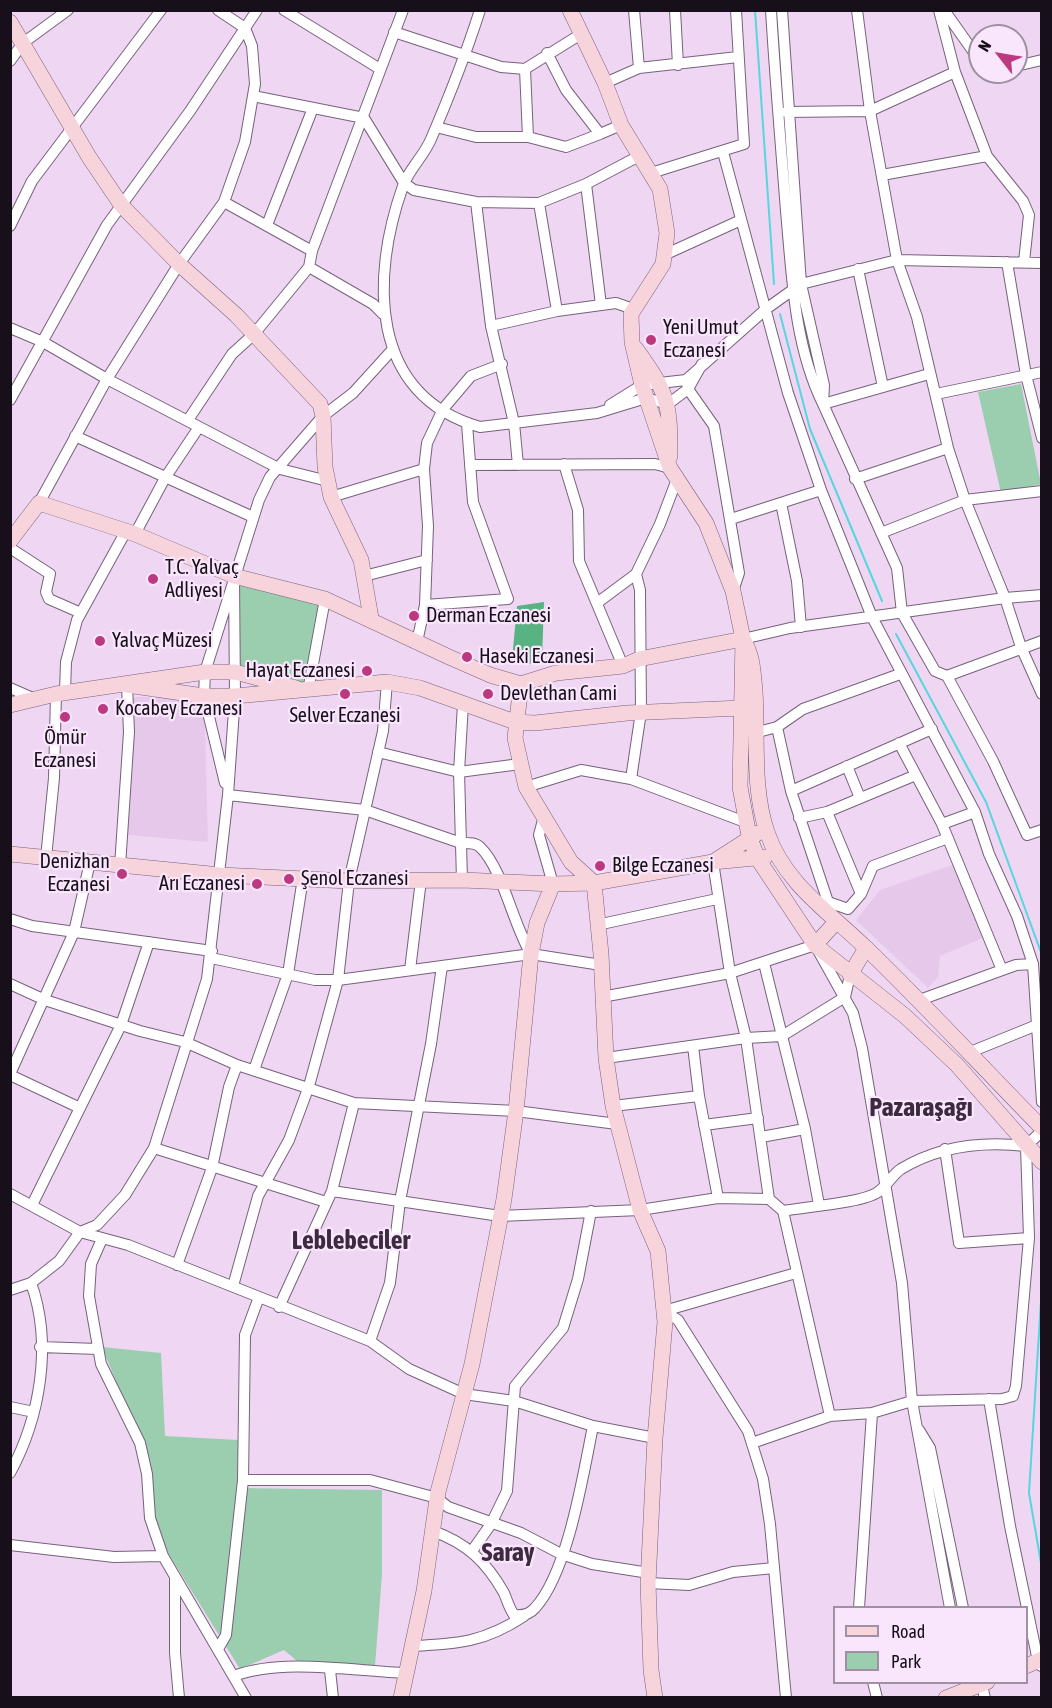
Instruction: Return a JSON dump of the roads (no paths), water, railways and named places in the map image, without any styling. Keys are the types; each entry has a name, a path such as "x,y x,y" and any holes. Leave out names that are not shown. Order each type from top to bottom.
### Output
{"street":[{"path":"10,61 23,43 68,10"},
{"path":"10,226 32,181 161,10"},
{"path":"10,541 39,503 107,379 179,264 224,202 245,142 255,84 252,46 245,28 218,10"},
{"path":"10,400 107,225 257,10"},
{"path":"284,10 380,69"},
{"path":"188,420 232,354 254,334 309,267 312,250 404,10"},
{"path":"480,10 466,54 430,142 404,183 383,261 383,314 397,362 416,391 467,424 480,427 597,414 660,382 687,384"},
{"path":"570,10 605,83 621,125 660,189 667,233 663,264 631,314 632,342 644,391 674,474 706,524 733,591 743,639 740,787 747,829 758,859 815,945 853,1013 862,1048 887,1182 902,1283 912,1401 950,1606"},
{"path":"634,10 639,69"},
{"path":"675,10 678,65"},
{"path":"651,173 744,144 736,10"},
{"path":"771,10 778,114 802,341 814,385 897,568 902,613 935,671 947,676 993,761 1027,835 1041,830"},
{"path":"782,10 791,111 797,286"},
{"path":"857,10 870,111 897,260 917,317 948,448 965,500 1041,694"},
{"path":"939,10 955,72 987,156 1023,201 1029,215 1024,262"},
{"path":"944,10 968,44"},
{"path":"10,22 73,129 122,206 179,264 254,334 320,404 329,489 356,547 364,576 371,618"},
{"path":"394,32 501,67 525,69 547,53 581,34"},
{"path":"547,53 566,90 600,134"},
{"path":"605,83 639,69 738,57"},
{"path":"525,69 528,137"},
{"path":"778,114 791,111 870,111 955,72"},
{"path":"253,96 364,118 404,183 414,190 476,202 539,203 586,184 641,155"},
{"path":"267,225 314,108"},
{"path":"436,127 476,137 528,137 566,147 621,125"},
{"path":"723,152 788,393 821,490 872,617 900,674 932,729 975,812 989,854 1017,916 1033,964 1041,1102"},
{"path":"882,175 987,156"},
{"path":"586,184 601,304"},
{"path":"224,202 312,250"},
{"path":"476,202 491,326 502,364 514,423 518,465"},
{"path":"539,203 557,311"},
{"path":"664,255 741,220"},
{"path":"668,404 702,364 766,309 797,286 897,260 1041,263"},
{"path":"1007,262 1026,375 1041,438"},
{"path":"309,267 373,304 383,314"},
{"path":"858,269 883,387"},
{"path":"491,326 601,304 616,303 633,309"},
{"path":"10,328 43,342 107,379 280,469 329,489 424,469"},
{"path":"597,603 636,574 660,525 674,474 668,404 660,382 632,342"},
{"path":"228,795 204,696 205,672 253,517 270,477 280,469 323,416 353,393 393,349"},
{"path":"417,642 425,605 428,526 424,469 427,443 443,409 471,376 502,364"},
{"path":"936,394 1041,372"},
{"path":"823,404 929,374"},
{"path":"687,384 714,426 739,573 733,591"},
{"path":"644,391 668,404"},
{"path":"425,605 471,604 508,598 473,502 467,424"},
{"path":"46,858 61,693 66,662 81,613 199,427"},
{"path":"75,436 253,517"},
{"path":"855,479 948,448"},
{"path":"470,465 655,464 674,474"},
{"path":"564,465 578,510 579,561 623,666"},
{"path":"731,519 821,490"},
{"path":"880,533 965,500 1041,491"},
{"path":"781,502 797,581 801,627"},
{"path":"39,503 131,533 234,576 325,599 371,618 490,675 521,684 556,673 623,666 639,659 801,627 1041,595"},
{"path":"10,548 50,574 46,592 49,599 81,613"},
{"path":"364,576 427,560"},
{"path":"632,779 641,712 640,590 636,574"},
{"path":"10,1290 31,1283 59,1261 80,1232 97,1226 124,1195 154,1148 185,1042 207,980 212,954 228,795 235,696 234,576"},
{"path":"308,691 325,599"},
{"path":"743,639 752,653 758,732 758,789 766,830 775,852 808,897 866,948 1041,1130 1026,1146 1029,1238 1016,1386 1012,1396 989,1399 912,1401 872,1413 830,1416 752,1443"},
{"path":"947,676 1041,641"},
{"path":"10,705 61,693 205,672 235,672 308,691"},
{"path":"758,732 777,728 803,708 900,674"},
{"path":"127,685 204,696 235,696 387,682 420,688 515,722 641,712 741,708"},
{"path":"233,1286 258,1196 289,1140 309,1086 338,980 349,881 383,731 387,682"},
{"path":"521,684 515,738 526,787 543,820 555,834 571,862 594,883 606,1058 616,1124 640,1210 658,1251 664,1311 648,1578 651,1670 655,1698"},
{"path":"120,866 129,732 127,685"},
{"path":"10,688 36,699"},
{"path":"462,880 459,772 463,704"},
{"path":"777,728 799,818 828,902 848,909 861,894 873,866 948,838"},
{"path":"791,790 932,729"},
{"path":"899,743 942,824 1002,970"},
{"path":"378,752 459,772 520,764"},
{"path":"847,766 860,798"},
{"path":"526,787 581,770 632,779 747,829 766,830"},
{"path":"799,818 827,812 916,775"},
{"path":"228,795 365,810 461,843 474,843 480,847 501,883 520,937 531,954"},
{"path":"827,812 861,894"},
{"path":"942,824 975,812"},
{"path":"401,1698 433,1531 437,1498 464,1394 500,1216 516,1111 531,954 537,924 553,884 539,835 543,820"},
{"path":"713,862 747,829"},
{"path":"10,854 220,875 349,881 462,880 553,884 594,883 713,862 758,859 775,852"},
{"path":"80,1108 10,1074 74,932 90,862"},
{"path":"713,862 730,973 746,1038 769,1199"},
{"path":"254,1070 288,974 303,878"},
{"path":"410,970 421,880"},
{"path":"597,925 717,899"},
{"path":"10,919 32,926 149,942 212,954 315,980 338,980 531,954 601,965"},
{"path":"602,997 730,973 764,963 815,945 836,921"},
{"path":"32,1206 121,1025 149,942"},
{"path":"815,945 850,975 905,1016 957,1065 1041,1162"},
{"path":"606,1058 746,1038 782,1036 844,997 850,975 866,948"},
{"path":"764,963 805,1129 819,1205"},
{"path":"917,1002 1016,965 1033,964"},
{"path":"370,1341 390,1283 400,1201 442,966"},
{"path":"10,984 45,1000 121,1025 185,1042 237,1065 354,1102 516,1111 616,1124"},
{"path":"968,1053 1037,1025"},
{"path":"693,1046 699,1096 718,1198"},
{"path":"177,1265 212,1168 229,1087 237,1065"},
{"path":"613,1106 699,1096"},
{"path":"279,1307 332,1191 354,1102"},
{"path":"704,1125 758,1118"},
{"path":"761,1137 805,1129"},
{"path":"783,1211 864,1197 878,1192 900,1169 945,1149 1002,1143 1026,1146"},
{"path":"154,1148 326,1202"},
{"path":"945,1149 959,1243 1029,1238"},
{"path":"332,1191 500,1216 640,1210 718,1198 769,1199 783,1211 830,1416"},
{"path":"10,1194 80,1232 128,1245 233,1286 279,1307 370,1341 410,1369 464,1394 514,1401 593,1426 655,1438"},
{"path":"472,1551 491,1524 507,1491 515,1386 563,1328 578,1279 591,1211"},
{"path":"102,1239 91,1264 88,1296 101,1364 140,1443 147,1474 150,1518 162,1556 246,1698"},
{"path":"664,1311 796,1273"},
{"path":"10,1473 19,1457 34,1412 41,1370 38,1304 31,1283"},
{"path":"218,1649 226,1635 243,1480 244,1335 259,1298"},
{"path":"664,1311 678,1320 748,1431 752,1443 763,1479 786,1698"},
{"path":"40,1347 98,1349"},
{"path":"989,1399 1026,1606"},
{"path":"10,1407 34,1412"},
{"path":"859,1606 872,1413"},
{"path":"916,1425 930,1448 963,1606"},
{"path":"412,1646 461,1644 504,1629 534,1608 554,1575 572,1526 593,1426"},
{"path":"243,1480 370,1480 437,1498 448,1507 521,1533 561,1554 648,1578 689,1585 733,1572 774,1568"},
{"path":"433,1531 457,1540 472,1551 495,1579 514,1615 524,1616"},
{"path":"10,1545 114,1557 162,1556"},
{"path":"175,1577 175,1653 179,1698"},
{"path":"1028,1616 1037,1663"},
{"path":"234,1676 254,1669 277,1666 406,1673"},
{"path":"330,1670 333,1698"},
{"path":"946,1698 978,1688"}],"waterway":[{"path":"755,10 774,284"},
{"path":"780,314 810,429 882,601"},
{"path":"896,634 986,802 1042,955"},
{"path":"1042,1285 1029,1493 1042,1569"}],"place":[{"name":"Yeni Umut Eczanesi","path":"651,340"},
{"name":"T.C. Yalvaç Adliyesi","path":"153,579"},
{"name":"Derman Eczanesi","path":"414,616"},
{"name":"Yalvaç Müzesi","path":"100,641"},
{"name":"Haseki Eczanesi","path":"467,657"},
{"name":"Hayat Eczanesi","path":"367,671"},
{"name":"Selver Eczanesi","path":"345,694"},
{"name":"Devlethan Cami","path":"488,694"},
{"name":"Kocabey Eczanesi","path":"103,709"},
{"name":"Ömür Eczanesi","path":"65,717"},
{"name":"Bilge Eczanesi","path":"600,866"},
{"name":"Denizhan Eczanesi","path":"122,874"},
{"name":"Şenol Eczanesi","path":"289,879"},
{"name":"Arı Eczanesi","path":"257,884"}],"district":[{"name":"Pazaraşağı","path":"921,1108"},
{"name":"Leblebeciler","path":"351,1241"},
{"name":"Saray","path":"508,1553"}]}
